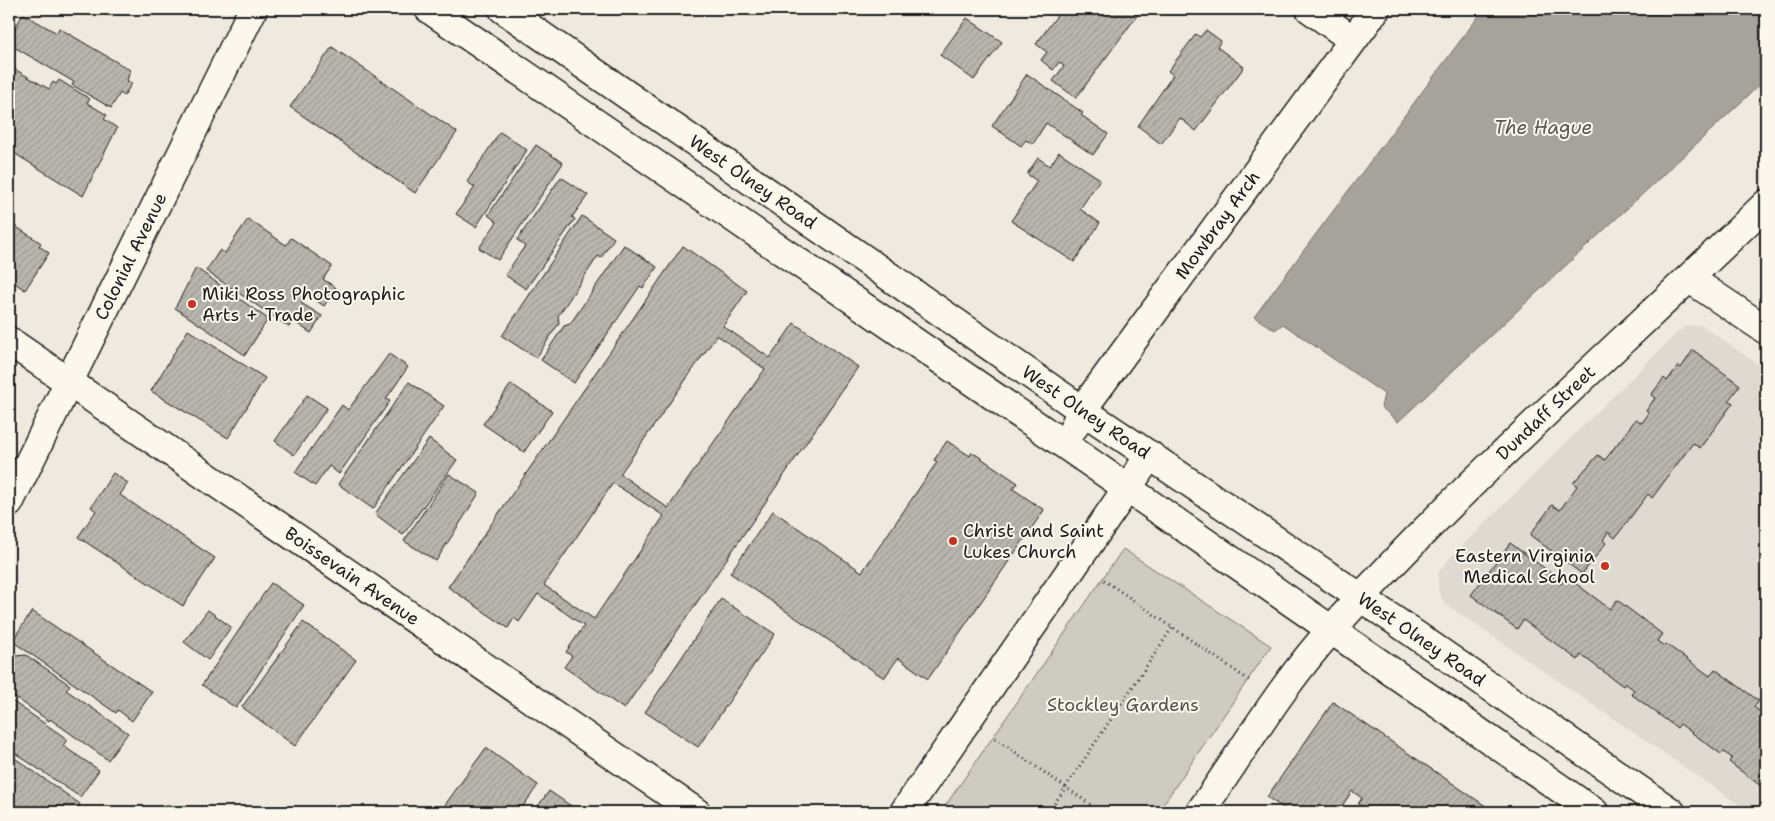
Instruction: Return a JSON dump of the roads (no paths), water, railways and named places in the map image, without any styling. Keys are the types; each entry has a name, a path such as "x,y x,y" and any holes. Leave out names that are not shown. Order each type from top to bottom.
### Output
{"street":[{"name":"Colonial Avenue","path":"9,503 253,9"},
{"path":"429,9 1332,629 1594,812"},
{"name":"West Olney Road","path":"503,9 1082,410 1361,598 1671,812"},
{"path":"1310,9 1353,40"},
{"name":"Mowbray Arch","path":"1065,446 1082,410 1376,9"},
{"name":"Dundaff Street","path":"1332,629 1454,500 1690,279 1766,204"},
{"path":"1690,279 1766,330"},
{"name":"Boissevain Avenue","path":"9,341 696,812"},
{"path":"904,812 1150,455"},
{"path":"1200,812 1278,700 1332,629"}],"water":[{"name":"The Hague","path":"1484,9 1766,9 1766,79 1398,422 1381,407 1384,394 1283,324 1275,330 1254,317"}],"place":[{"name":"Miki Ross Photographic Arts + Trade","path":"192,304"},
{"name":"Christ and Saint Lukes Church","path":"953,541"},
{"name":"Eastern Virginia Medical School","path":"1605,566"}],"park label":[{"name":"Stockley Gardens","path":"1123,705"}]}
